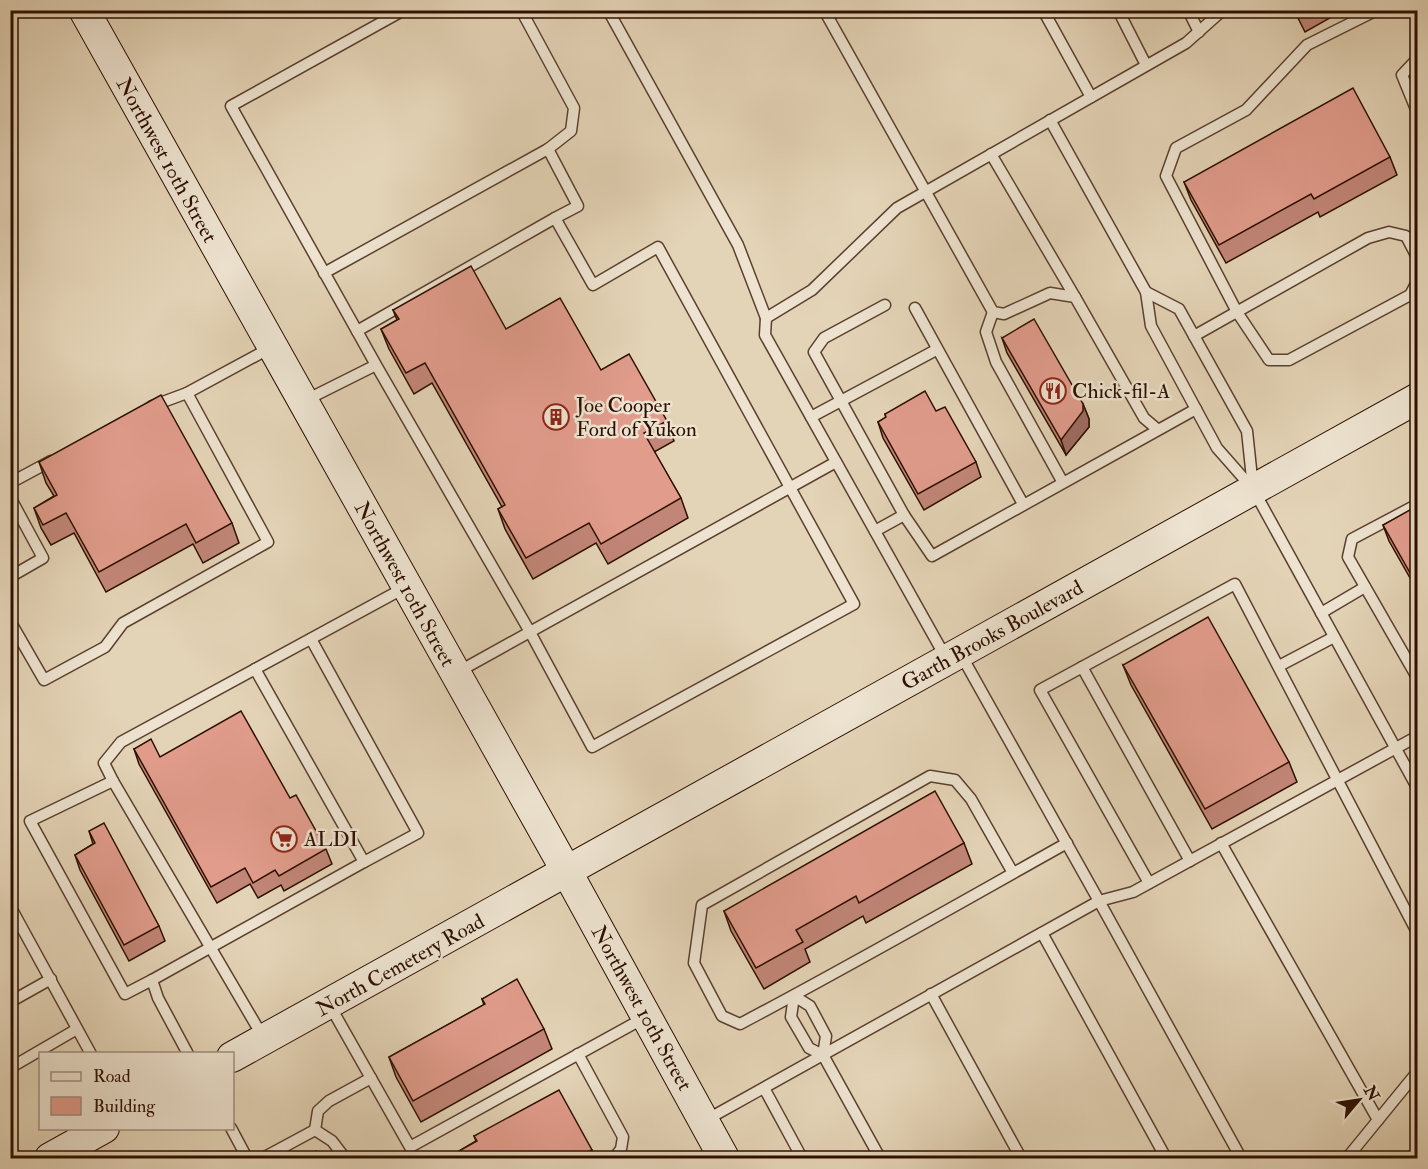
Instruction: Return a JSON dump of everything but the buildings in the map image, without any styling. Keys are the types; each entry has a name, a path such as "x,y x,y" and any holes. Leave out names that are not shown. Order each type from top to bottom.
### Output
{"street":[{"name":"Northwest 10th Street","path":"84,10 567,872 724,1158"},
{"name":"Garth Brooks Boulevard","path":"567,872 1418,398"},
{"name":"North Cemetery Road","path":"234,1056 567,872"},
{"path":"50,1158 100,1130"}],"lane":[{"path":"404,10 231,106 376,365 530,632 592,747 854,604 657,248 593,285 555,218"},
{"path":"324,273 548,149 571,131 574,108 521,10"},
{"path":"608,10 738,245 766,318 765,335 875,531 1067,843 1242,1158"},
{"path":"824,10 993,312 986,332 996,362 1062,481"},
{"path":"1043,10 1091,97"},
{"path":"1118,10 1146,66"},
{"path":"1188,10 1199,32"},
{"path":"766,318 812,290 897,208 1146,66 1199,32 1223,10"},
{"path":"1377,10 1307,45 1246,110 1176,148 1166,176 1237,312 1269,360 1290,360 1410,295 1418,279"},
{"path":"1418,58 1402,75 1418,114"},
{"path":"1050,120 1146,292 1151,326 1217,448 1254,489 1418,789"},
{"path":"357,331 578,206 548,149"},
{"path":"992,154 1143,418 1157,429"},
{"path":"1194,336 1368,238 1389,232 1406,236 1418,259"},
{"path":"1146,292 1179,309 1247,431 1254,489"},
{"path":"993,312 1004,314 1050,293 1075,297"},
{"path":"885,305 824,338 814,352 904,515 932,556 1062,481 1196,409"},
{"path":"915,308 936,350 1023,504"},
{"path":"143,410 163,399 187,393 273,347"},
{"path":"811,417 936,350"},
{"path":"303,401 376,365"},
{"path":"10,621 44,680 105,647 123,623 268,542 187,393"},
{"path":"10,483 61,455"},
{"path":"456,673 836,462"},
{"path":"10,497 43,558 10,577"},
{"path":"1416,674 1348,557 1352,539 1418,504"},
{"path":"875,531 904,515"},
{"path":"1149,883 1040,690 1235,584 1339,779 1418,934"},
{"path":"264,1040 209,950 104,763 121,742 407,586"},
{"path":"1321,613 1365,586"},
{"path":"1279,666 1334,637"},
{"path":"113,781 30,821 125,994 209,950 418,833 311,639"},
{"path":"1082,667 1190,861"},
{"path":"255,669 364,862"},
{"path":"704,1122 1099,901 1133,892 1418,736"},
{"path":"1012,873 971,799 955,780 930,776 702,905 694,963 722,1016 740,1024 1067,843"},
{"path":"1221,843 1378,1120"},
{"path":"10,906 90,1052"},
{"path":"1042,933 1166,1158"},
{"path":"10,1002 51,979"},
{"path":"152,980 158,998 187,1052"},
{"path":"931,994 1021,1158"},
{"path":"794,996 791,1017 809,1048 823,1055 880,1158"},
{"path":"794,996 810,1006 826,1035 823,1055"},
{"path":"329,1004 411,1153 646,1016"},
{"path":"10,1068 78,1029"},
{"path":"578,1054 624,1137 621,1149 615,1158"},
{"path":"1347,1158 1418,1071"},
{"path":"315,1130 318,1111 329,1101 370,1078"},
{"path":"764,1088 802,1158"},
{"path":"232,1130 247,1158"},
{"path":"263,1158 315,1130"},
{"path":"315,1130 332,1141 345,1158"}],"place":[{"name":"Chick-fil-A","path":"1053,391"},
{"name":"Joe Cooper Ford of Yukon","path":"556,417"},
{"name":"ALDI","path":"284,839"}]}
